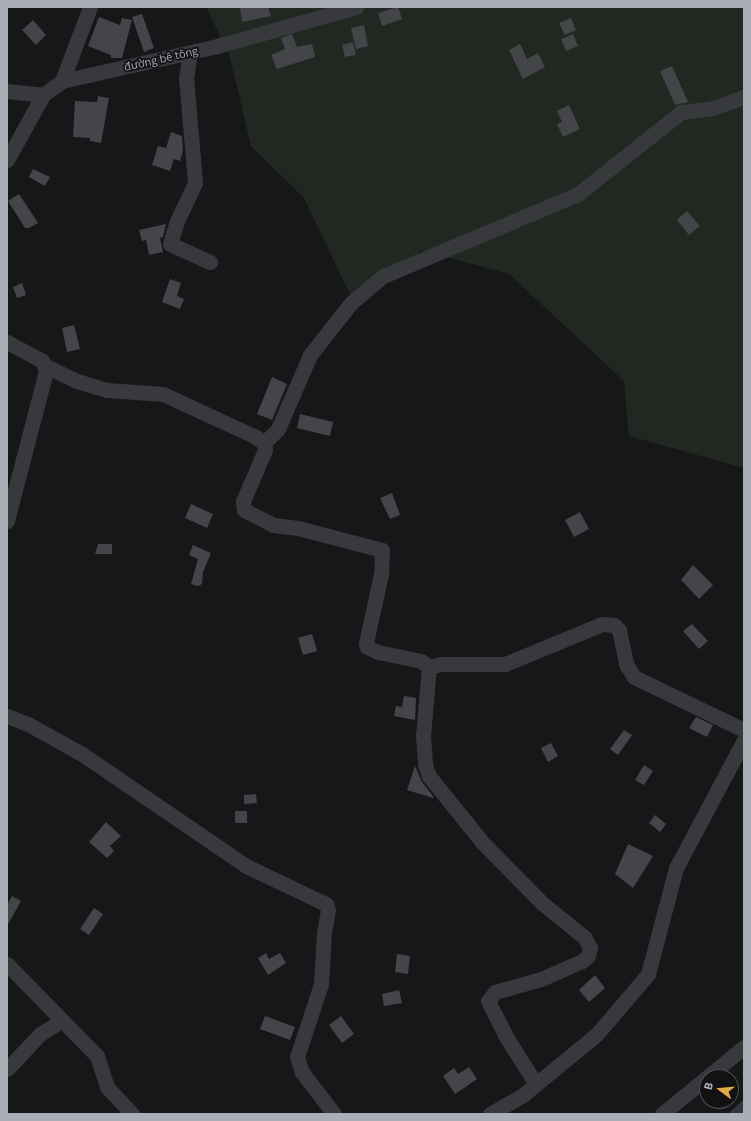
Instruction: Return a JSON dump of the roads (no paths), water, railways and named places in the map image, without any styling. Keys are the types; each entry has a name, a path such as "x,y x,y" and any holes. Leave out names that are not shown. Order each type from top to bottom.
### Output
{"street":[{"path":"62,81 90,7"},
{"name":"đường bê tông","path":"7,160 43,95 62,81 190,53 355,8"},
{"path":"190,53 186,77 195,183 177,221 170,244 210,262"},
{"path":"7,91 43,95"},
{"path":"264,443 278,428 310,355 352,303 383,276 578,194 681,112 713,108 744,97"},
{"path":"7,342 36,357 46,366 77,381 107,390 163,394 216,417 264,443"},
{"path":"7,521 22,472 46,366"},
{"path":"264,443 265,450 243,501 244,510 273,526 298,528 382,550 381,574 367,636 367,647 378,652 421,661 429,667"},
{"path":"429,667 440,664 505,664 602,624 614,624 619,630 626,664 634,677 744,730"},
{"path":"429,667 423,735 425,764 429,776 482,842 542,903 584,938 590,948 588,956 582,961 541,979 495,992 488,1001 505,1035 536,1084"},
{"path":"7,716 28,724 82,754 246,866 326,904 328,910 324,932 322,984 297,1057 302,1072 334,1114"},
{"path":"490,1114 536,1084 597,1034 648,974 676,868 744,740"},
{"path":"7,964 97,1056 107,1088 132,1114"},
{"path":"7,1069 40,1034 62,1020"},
{"path":"662,1114 744,1047"}]}
